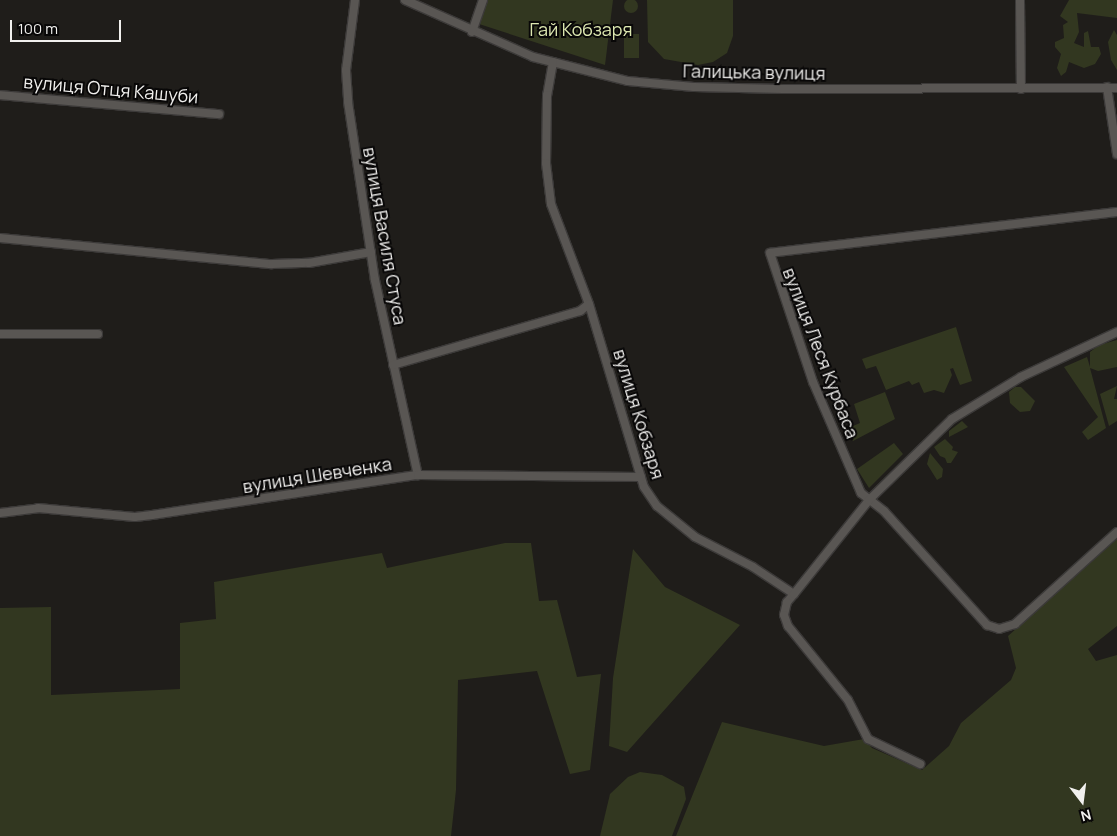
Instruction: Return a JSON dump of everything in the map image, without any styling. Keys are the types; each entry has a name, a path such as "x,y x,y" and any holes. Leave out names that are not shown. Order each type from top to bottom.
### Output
{"street":[{"name":"вулиця Василя Стуса","path":"355,0 346,78 371,252 393,365 418,475"},
{"name":"Галицька вулиця","path":"405,0 472,32 553,62 604,77 694,88 1117,88"},
{"path":"472,32 483,0"},
{"path":"1020,0 1021,89"},
{"name":"вулиця Кобзаря","path":"553,62 548,95 546,163 551,204 590,304 641,477 657,506 678,525 753,567 794,594"},
{"path":"1107,87 1117,154"},
{"name":"вулиця Отця Кашуби","path":"0,95 219,114"},
{"name":"вулиця Леся Курбаса","path":"1117,212 770,253 813,382 858,487 869,500 889,517 987,625 999,629 1015,624 1117,532"},
{"path":"0,238 272,264 310,263 371,252"},
{"path":"393,365 580,311 590,304"},
{"path":"920,764 868,738 848,700 788,626 784,615 787,602 869,500 923,444 973,404 1117,332"},
{"path":"0,334 98,334"},
{"name":"вулиця Шевченка","path":"0,513 38,508 135,517 418,475 641,477"}],"green space":[{"path":"628,-1 634,-1 638,6 634,13 628,13 624,9 624,3"},
{"name":"Гай Кобзаря","path":"487,0 613,0 605,65 479,24"},
{"path":"647,0 733,0 733,36 727,53 713,62 698,65 664,59 648,42"},
{"path":"1069,0 1117,0 1117,18 1077,13 1079,32 1074,43 1084,47 1084,33 1088,31 1091,47 1099,47 1101,54 1095,64 1084,68 1069,62 1066,72 1061,76 1057,68 1061,54 1055,47 1055,42 1064,38 1063,25 1068,22 1060,16"},
{"path":"1114,30 1117,35 1117,70 1111,60 1108,42"},
{"path":"624,34 639,34 639,58 624,58"},
{"path":"956,327 972,381 960,385 953,368 950,369 952,375 944,393 934,390 924,393 919,382 912,385 909,381 886,390 876,366 866,369 862,359"},
{"path":"1117,340 1117,367 1098,371 1090,368 1106,428 1088,440 1082,432 1098,417 1064,367 1087,357 1090,367 1090,352 1099,345"},
{"path":"1117,386 1114,399 1117,399 1117,421 1109,426 1100,394"},
{"path":"1015,387 1021,387 1035,401 1030,411 1020,412 1010,403 1009,392"},
{"path":"885,392 895,419 853,441 846,429 860,423 854,404"},
{"path":"962,421 968,427 949,437 949,431"},
{"path":"945,439 953,447 952,450 958,452 951,463 947,463 945,458 940,456 934,447"},
{"path":"894,443 903,454 869,488 857,469"},
{"path":"930,453 943,469 942,477 937,480 927,464"},
{"path":"1117,539 1117,626 1088,649 1096,661 1117,655 1117,836 676,836 722,722 824,746 864,739 872,748 922,770 949,746 961,723 1011,680 1016,668 1008,636"},
{"path":"505,543 531,543 539,601 557,600 577,677 601,674 590,770 570,774 537,671 458,680 456,790 451,836 0,836 0,608 51,607 51,695 180,689 180,623 216,619 214,582 382,553 387,568"},
{"path":"633,549 665,587 740,625 627,752 609,746 613,678"},
{"path":"640,772 662,775 684,787 686,799 672,836 600,836 610,794 628,777"}]}
